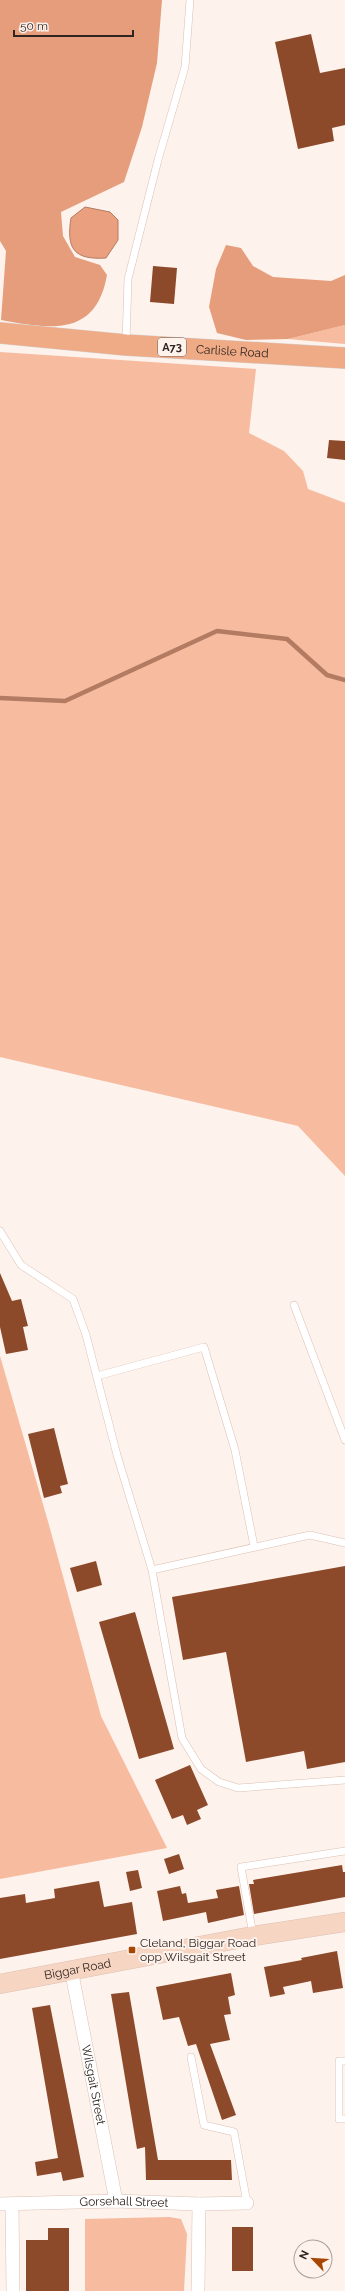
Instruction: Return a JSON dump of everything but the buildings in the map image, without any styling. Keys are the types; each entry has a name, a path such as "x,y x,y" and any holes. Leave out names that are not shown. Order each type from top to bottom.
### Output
{"main road":[{"name":"Carlisle Road","path":"0,333 126,345 345,358"}],"street":[{"name":"Biggar Road","path":"0,1984 72,1969 253,1936 345,1922"},
{"name":"Wilsgait Street","path":"72,1969 116,2201"},
{"name":"Gorsehall Street","path":"6,2204 116,2201 199,2204 247,2203"},
{"path":"6,2204 13,2291"},
{"path":"198,2291 199,2204"}],"lane":[{"path":"126,345 128,279 158,160 185,67 190,0"},
{"path":"0,1232 22,1265 73,1299 97,1376 117,1455 152,1570 182,1738 202,1769 219,1782 238,1788 345,1780"},
{"path":"294,1305 345,1440"},
{"path":"97,1376 204,1347 235,1450 254,1546"},
{"path":"152,1570 254,1546 310,1535 345,1543"},
{"path":"253,1936 240,1867 345,1851"},
{"path":"191,2057 204,2126 234,2132 247,2203"},
{"path":"345,2061 339,2061 339,2119 345,2119"}],"shaded area":[{"path":"0,0 162,0 157,63 142,127 124,182 61,212 63,236 75,257 100,265 107,275 101,295 93,310 81,319 68,324 36,326 1,320 6,251 0,241"},
{"path":"85,207 110,212 118,220 118,240 106,258 86,257 75,250 71,245 71,218"},
{"path":"226,245 241,248 253,266 273,277 331,281 345,275 345,325 288,339 246,340 217,333 209,307 216,269"},
{"path":"345,325 345,344 288,339"},
{"path":"0,352 256,369 249,433 284,451 303,471 308,489 345,503 345,1176 298,1126 0,1057"},
{"path":"0,1356 49,1525 101,1716 167,1848 0,1879"},
{"path":"169,2217 181,2219 187,2234 184,2291 85,2291 85,2219"}],"waterway":[{"path":"0,698 65,701 217,631 287,639 327,675 345,680"}],"place":[{"name":"Cleland, Biggar Road opp Wilsgait Street","path":"132,1950"}]}
